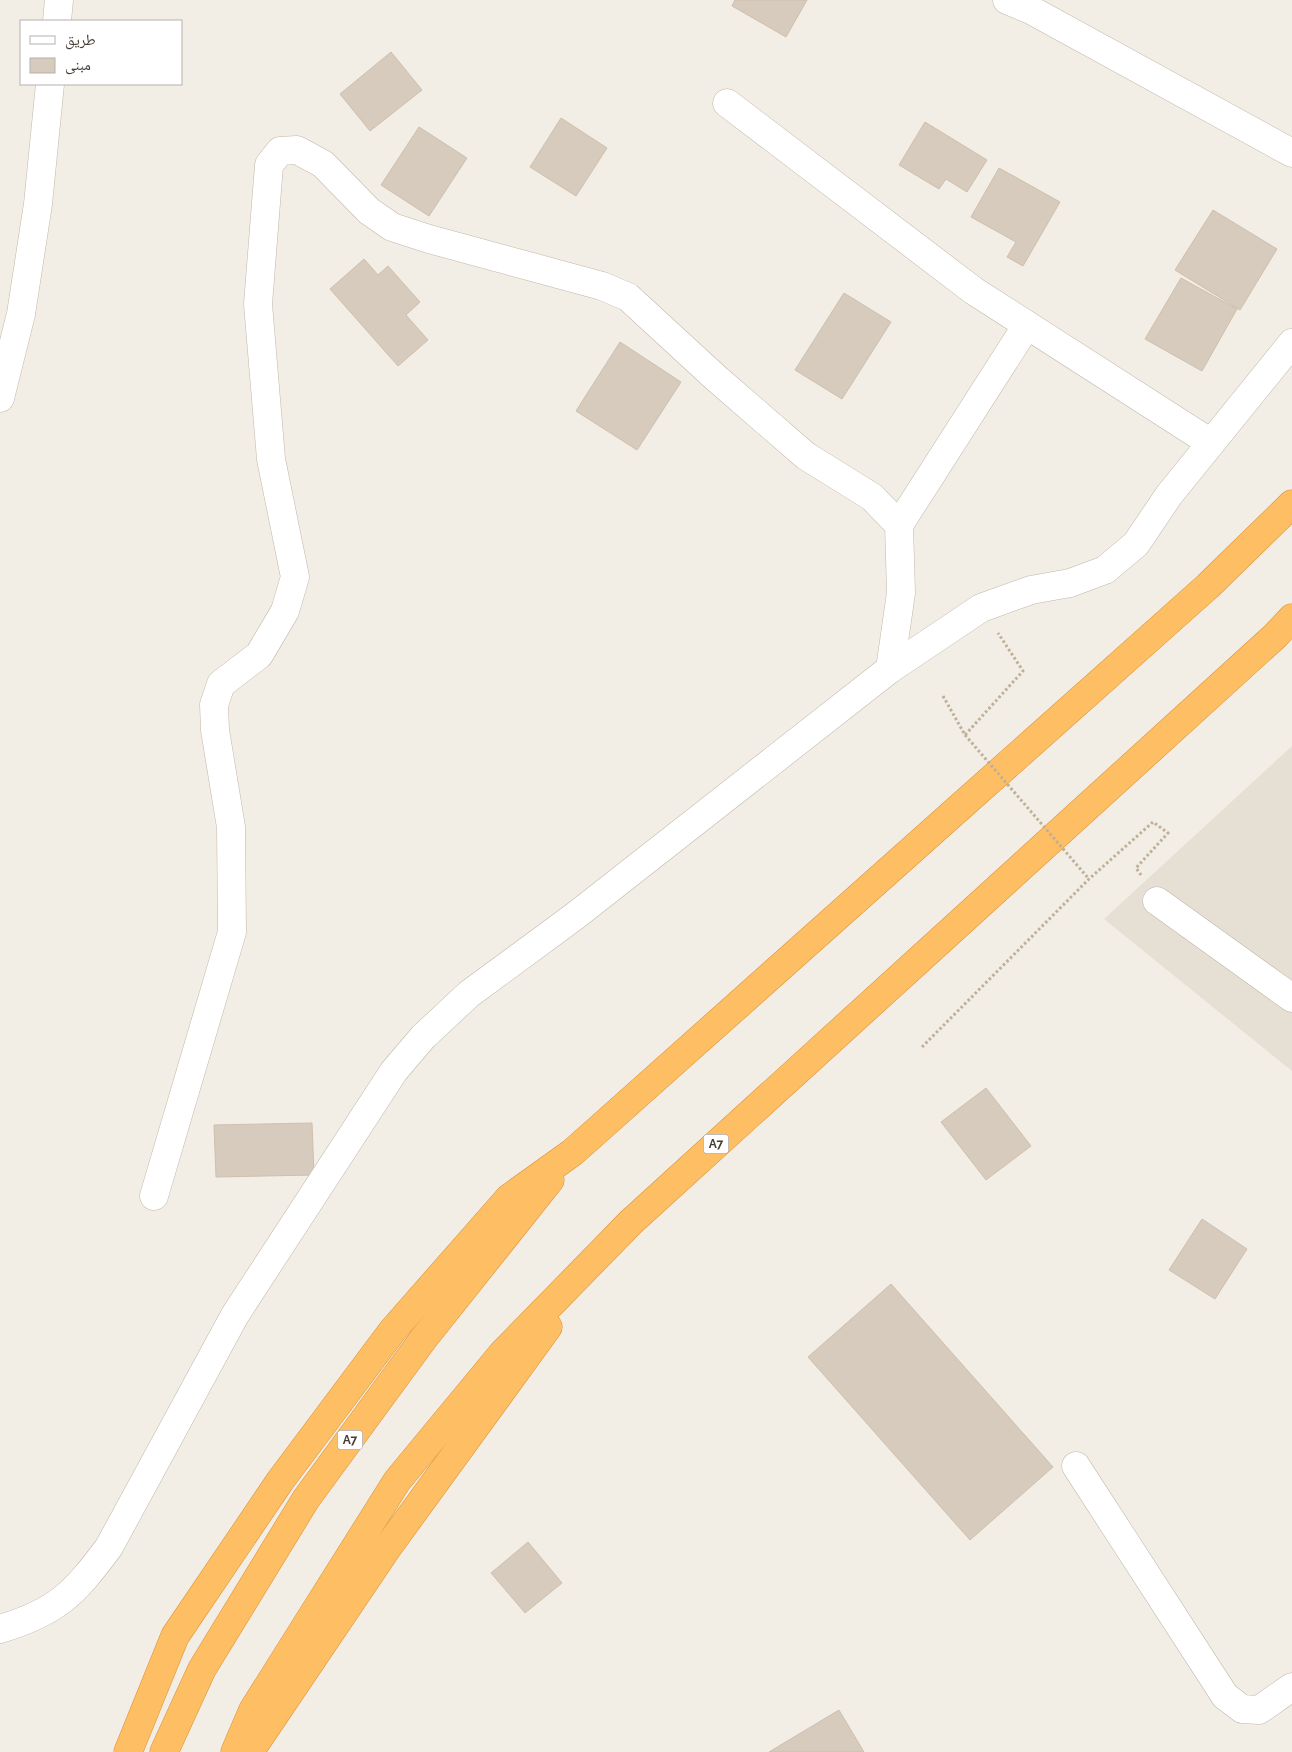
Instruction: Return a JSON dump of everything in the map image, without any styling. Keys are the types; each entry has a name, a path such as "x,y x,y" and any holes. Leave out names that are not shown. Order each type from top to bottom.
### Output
{"highway":[{"name":"A7","path":"164,1752 202,1669 306,1499 424,1338 572,1152 1208,586 1292,504"},
{"name":"A7","path":"235,1752 253,1710 397,1481 502,1354 631,1222 1276,636 1292,618"},
{"path":"128,1752 175,1636 280,1481 393,1330 509,1198 572,1152"},
{"path":"252,1752 257,1739 388,1547 537,1341 631,1222"}],"street":[{"path":"57,20 59,0"},
{"path":"1007,0 1040,14 1292,153"},
{"path":"0,398 21,314 27,277 38,204 50,85"},
{"path":"728,103 966,285 1211,443"},
{"path":"154,1196 232,932 232,827 215,730 214,705 221,684 259,655 286,611 295,577 271,459 258,304 269,165 280,151 297,150 323,164 369,211 392,227 438,242 602,286 628,297 716,378 806,456 872,497 899,525"},
{"path":"890,669 900,593 899,525 1026,325"},
{"path":"0,1629 30,1620 59,1604 84,1582 109,1547 168,1434 235,1315 394,1071 423,1037 469,994 574,916 890,669 981,608 1031,590 1070,582 1105,570 1136,544 1169,495 1292,343"},
{"path":"1157,901 1292,998"},
{"path":"1076,1466 1225,1696 1242,1709 1259,1710 1292,1687"}],"path":[{"path":"965,735 1023,671 981,608"},
{"path":"942,696 965,735 1089,879"},
{"path":"922,1048 1089,879 1154,822 1168,833 1136,868 1157,901"}],"shaded area":[{"path":"1292,746 1292,1071 1104,919"}],"building":[{"path":"735,0 807,0 786,37 732,6"},
{"path":"391,52 422,90 370,131 340,94"},
{"path":"561,118 607,148 576,196 530,167"},
{"path":"925,122 987,160 967,192 946,179 939,189 899,165"},
{"path":"419,127 467,158 429,216 381,185"},
{"path":"999,168 1060,202 1023,266 1007,257 1016,242 971,217"},
{"path":"1213,210 1277,249 1240,310 1175,270"},
{"path":"364,259 378,275 388,266 420,302 406,315 428,340 398,366 330,289"},
{"path":"1181,278 1237,309 1202,371 1145,339"},
{"path":"844,293 891,322 842,399 795,370"},
{"path":"620,342 681,382 637,450 576,411"},
{"path":"986,1088 1031,1146 986,1180 941,1122"},
{"path":"312,1123 314,1175 216,1177 214,1125"},
{"path":"1202,1219 1247,1249 1215,1299 1169,1270"},
{"path":"891,1284 1053,1467 970,1540 808,1357"},
{"path":"528,1542 562,1583 525,1613 491,1573"},
{"path":"839,1710 864,1752 769,1752"}]}
